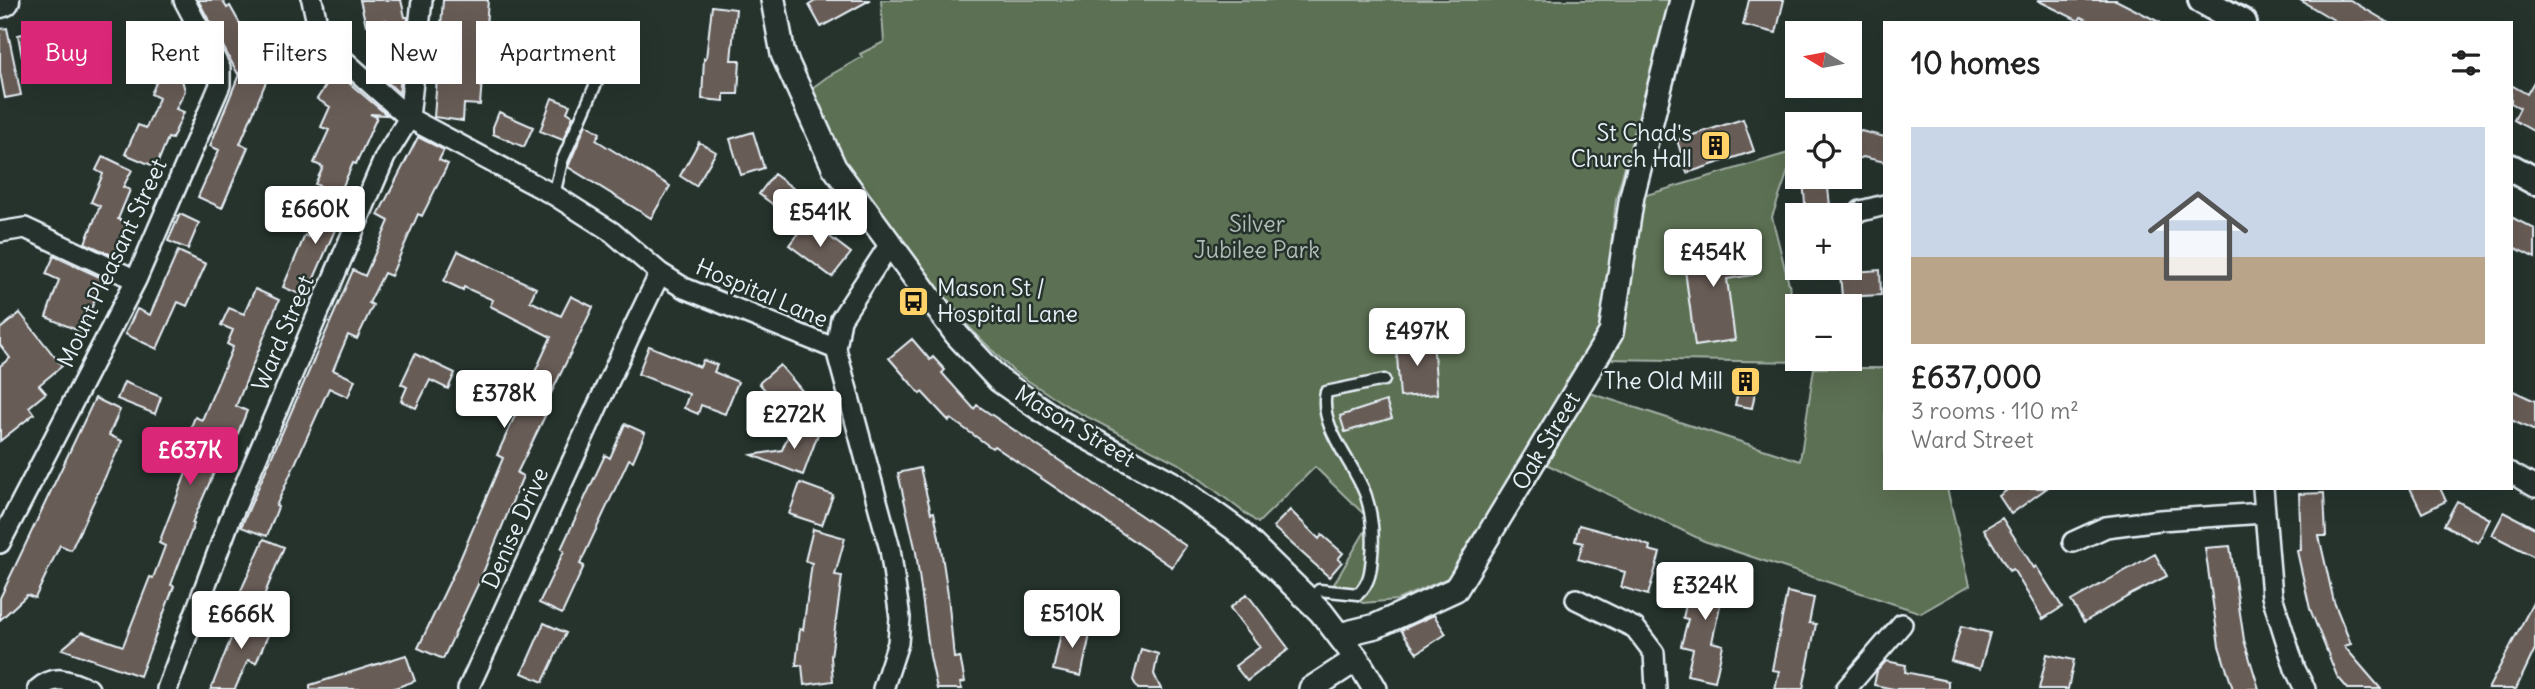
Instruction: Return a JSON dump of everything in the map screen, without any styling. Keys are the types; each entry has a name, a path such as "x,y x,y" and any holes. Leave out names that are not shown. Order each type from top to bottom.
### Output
{"main road":[{"path":"2202,0 2239,21"},
{"path":"2513,169 2535,181"}],"street":[{"name":"Mount Pleasant Street","path":"0,543 5,522 136,280 219,85 220,68 184,0"},
{"name":"Hospital Lane","path":"312,0 319,32 329,47 409,118 554,195 612,232 660,273 684,288 836,349 890,549 900,618 898,643 883,689"},
{"path":"409,118 422,0"},
{"name":"Mason Street","path":"773,0 783,54 834,167 957,335 999,380 1059,422 1173,484 1237,530 1309,600 1339,635 1376,689"},
{"name":"Oak Street","path":"1339,635 1376,626 1456,589 1611,333 1632,196 1682,0"},
{"name":"Ward Street","path":"167,689 229,522 385,157 409,118"},
{"path":"1862,211 1883,206"},
{"path":"0,232 25,228 136,280"},
{"path":"836,349 841,319 890,244"},
{"name":"Denise Drive","path":"468,689 628,337 660,273"},
{"path":"2513,475 2535,487"},
{"path":"2263,490 2272,596 2295,670 2305,689"},
{"path":"2074,542 2106,527 2160,520 2264,513"},
{"path":"1576,599 1635,628 1654,653 1656,689"},
{"path":"1846,689 1902,624"},
{"path":"1311,689 1334,682 1357,659"},
{"path":"38,689 48,680 57,678 89,689"}],"lane":[{"path":"554,195 562,161 596,84"},
{"path":"1309,600 1320,590 1358,594 1365,588 1371,573 1374,540 1366,496 1327,422 1323,404 1326,392 1384,380"}],"green space":[{"name":"Silver Jubilee Park","path":"881,0 1670,0 1616,199 1603,322 1450,577 1397,600 1363,603 1331,589 1371,521 1315,467 1258,523 1183,466 1070,408 1013,371 970,328 904,245 843,160 812,88 862,57 860,54 884,42"},
{"path":"1785,154 1785,180 1772,217 1785,268 1785,280 1788,280 1791,294 1785,294 1785,362 1605,359 1643,196"},
{"path":"1883,368 1883,490 1947,490 1970,585 1921,613 1704,541 1544,463 1587,392 1800,461 1814,371"}],"building":[{"path":"198,0 222,0 227,8 230,6 238,21 238,74 224,48 224,21 209,21"},
{"path":"360,0 401,0 408,21 366,21 366,25"},
{"path":"443,0 488,0 486,21 476,21 476,84 482,84 480,105 464,104 463,121 434,117 437,84 462,84 462,21 441,21"},
{"path":"817,0 870,0 821,27 809,5"},
{"path":"1749,0 1784,0 1776,33 1743,25"},
{"path":"2037,0 2116,0 2157,21 2088,21 2081,17 2079,21"},
{"path":"2300,0 2350,0 2386,21 2336,21"},
{"path":"712,6 736,9 731,60 740,60 738,94 724,94 724,101 702,99 704,58"},
{"path":"7,28 21,95 5,98 0,72 0,29"},
{"path":"238,77 238,84 265,84 240,144 248,147 222,208 198,197 219,150 210,146"},
{"path":"2535,80 2535,132 2514,120 2520,108 2513,104 2513,86 2527,94"},
{"path":"155,84 183,84 185,91 176,109 184,112 172,139 168,138 156,167 125,154 138,125 146,128 159,98 151,94"},
{"path":"327,84 350,84 387,115 370,114 377,117 339,195 315,184 323,167 314,163 329,130 321,127 330,107 317,99"},
{"path":"389,84 400,84 399,93"},
{"path":"552,98 570,105 567,112 573,116 563,140 540,131"},
{"path":"499,112 533,127 524,147 493,134"},
{"name":"St Chad's Church Hall","path":"1743,119 1754,151 1687,173 1677,140"},
{"path":"586,124 600,133 596,140 670,186 651,218 568,167"},
{"path":"1862,131 1883,136 1883,162 1863,157"},
{"path":"753,132 764,168 741,175 730,139"},
{"path":"418,137 444,150 439,160 448,164 422,216 418,214 391,276 384,273 369,303 373,305 357,339 348,335 333,370 355,380 348,397 329,388 276,506 278,507 267,536 241,527 353,270 365,276 389,221 378,215"},
{"path":"699,142 716,152 696,186 680,176"},
{"path":"103,156 132,170 123,187 130,190 118,219 127,223 114,256 85,243 100,206 91,202 103,174 96,170"},
{"path":"774,174 809,200 794,220 759,194"},
{"path":"1804,189 1828,189 1830,203 1805,203"},
{"path":"326,193 347,202 306,297 283,287"},
{"path":"180,214 199,223 188,249 168,241"},
{"path":"2513,218 2535,229 2535,258 2513,247"},
{"path":"808,220 851,253 832,277 789,245"},
{"path":"1722,242 1724,252 1750,249 1753,275 1727,279 1735,340 1695,346 1682,247"},
{"path":"178,251 206,264 187,306 178,302 157,349 125,334 137,309 150,315"},
{"path":"458,251 536,288 530,301 561,316 571,296 593,307 541,414 545,416 517,473 523,476 480,580 443,659 418,648 458,564 503,458 497,455 551,337 490,306 493,300 444,281"},
{"path":"54,256 104,279 81,332 46,317 59,280 46,274"},
{"path":"1880,270 1881,295 1842,294 1841,280 1862,280 1862,271"},
{"path":"255,289 279,300 236,406 247,411 232,448 226,445 192,523 194,524 171,585 174,586 140,676 62,649 82,632 123,646 165,546 159,543 188,468 176,463 195,417 202,420 233,347 227,344 233,330 221,325 229,308 244,314"},
{"path":"20,313 62,366 39,385 46,393 29,407 34,414 0,441 0,366 10,358 0,345 0,329"},
{"path":"912,339 930,360 933,357 945,370 942,373 974,409 977,405 1186,546 1172,567 994,446 992,448 951,419 949,421 922,392 920,394 889,358"},
{"path":"1433,339 1437,394 1400,397 1396,343"},
{"path":"649,346 700,367 703,360 717,365 714,372 738,382 725,414 701,405 698,414 684,408 689,394 638,374"},
{"path":"415,354 455,373 448,389 430,380 416,408 401,401 407,387 401,384"},
{"path":"780,365 804,393 783,411 759,383"},
{"name":"The Old Mill","path":"1738,368 1759,372 1752,408 1735,405 1738,392 1733,391"},
{"path":"124,382 161,397 155,414 117,399"},
{"path":"2513,391 2535,401 2535,431 2513,421"},
{"path":"95,398 120,410 109,435 122,441 71,550 60,545 35,598 27,595 0,620 0,598"},
{"path":"1386,401 1392,418 1345,432 1340,416"},
{"path":"625,424 645,433 633,461 629,459 580,564 584,566 562,614 539,603 605,455 610,458"},
{"path":"793,424 818,434 803,475 752,455 782,450"},
{"path":"920,468 931,513 934,512 941,548 954,658 960,657 965,682 960,683 962,689 937,689 930,656 916,552 898,473"},
{"path":"800,483 833,495 822,525 789,514"},
{"path":"2007,490 2044,490 2011,514 1999,496"},
{"path":"2411,490 2441,490 2446,501 2422,513"},
{"path":"2324,493 2326,536 2319,536 2334,602 2351,644 2344,646 2381,689 2348,689 2337,676 2310,609 2297,551 2301,550 2299,494"},
{"path":"2457,501 2490,519 2478,543 2444,525"},
{"path":"1290,510 1319,539 1322,535 1343,553 1338,559 1342,562 1329,577 1273,527"},
{"path":"2504,512 2535,528 2535,557 2492,535"},
{"path":"2002,518 2062,607 2043,619 2013,569 2009,571 1984,529"},
{"path":"1579,525 1634,540 1650,546 1649,550 1660,553 1648,595 1621,587 1625,572 1578,559 1583,543 1575,541"},
{"path":"813,529 845,538 835,575 842,576 831,657 833,681 804,685 802,665 796,665 812,563 805,561"},
{"path":"264,539 284,547 256,615 234,606"},
{"path":"2230,546 2244,640 2259,689 2233,689 2219,646 2205,548"},
{"path":"2155,554 2167,576 2084,622 2071,601"},
{"path":"1694,569 1734,577 1728,603 1721,601 1712,642 1723,645 1715,681 1687,675 1693,649 1681,646 1688,619 1683,618"},
{"path":"1787,592 1814,598 1809,623 1816,624 1803,689 1775,689 1779,671 1772,670"},
{"path":"1247,594 1289,649 1247,681 1235,666 1260,647 1230,608"},
{"path":"2535,599 2535,649 2516,689 2488,689"},
{"path":"241,613 272,626 256,663 248,660 235,689 211,689"},
{"path":"1434,615 1446,634 1417,653 1401,630"},
{"path":"544,623 566,633 543,682 522,673"},
{"path":"1063,624 1091,630 1081,676 1053,670"},
{"path":"1961,626 1990,633 1980,669 1951,661"},
{"path":"1141,649 1158,654 1154,674 1161,689 1138,689 1133,680"},
{"path":"2047,654 2074,660 2068,689 2039,689"},
{"path":"406,655 415,681 392,689 310,689 310,685"},
{"path":"1886,661 1906,665 1905,672 1948,681 1948,689 1894,689 1874,685 1877,671"}],"place":[{"name":"St Chad's Church Hall","path":"1715,146"},
{"name":"Mason St / Hospital Lane","path":"914,301"},
{"name":"The Old Mill","path":"1746,381"}]}
